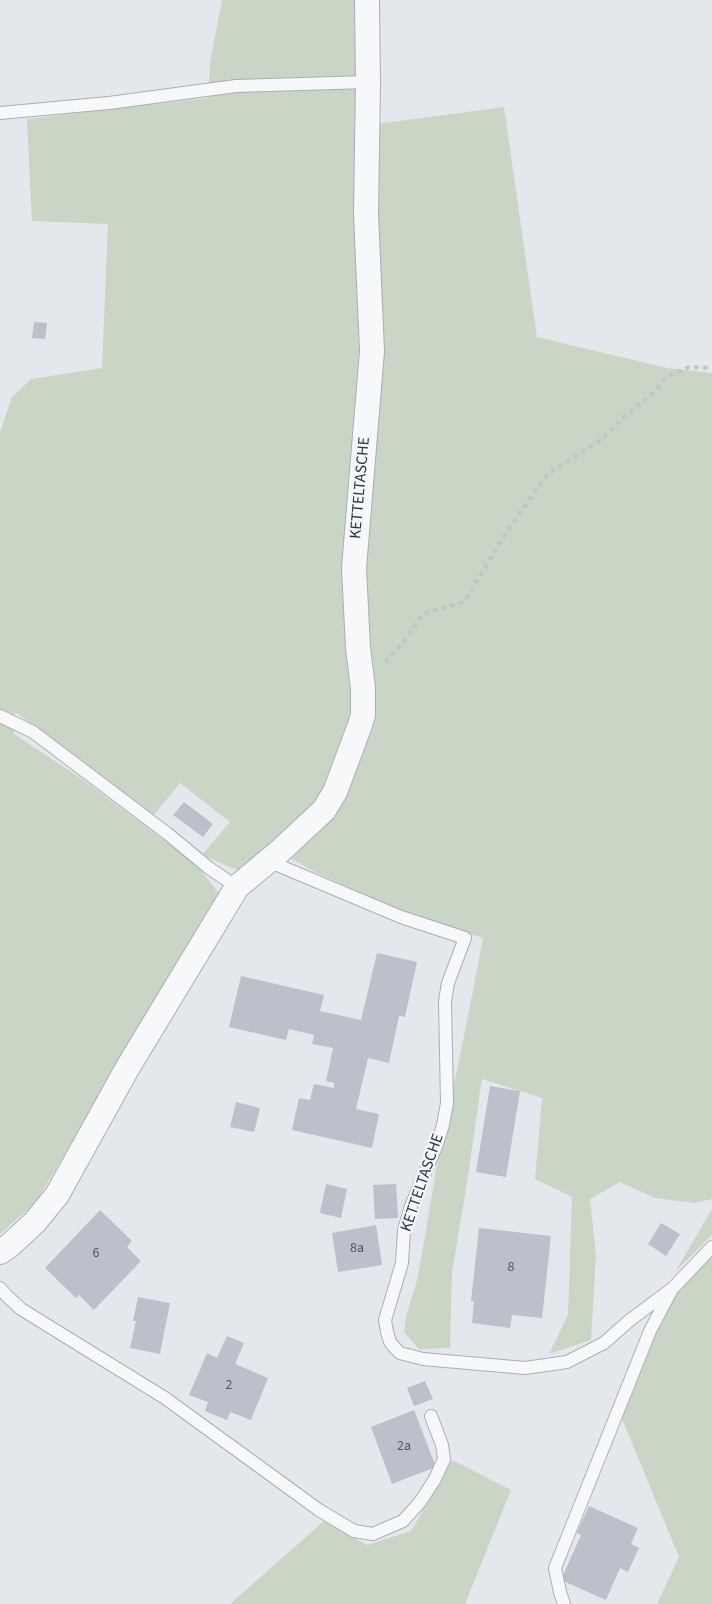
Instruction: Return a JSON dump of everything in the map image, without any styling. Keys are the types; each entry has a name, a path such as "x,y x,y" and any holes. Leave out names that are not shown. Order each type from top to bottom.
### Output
{"street":[{"name":"KETTELTASCHE","path":"0,1252 34,1223 57,1195 128,1067 237,887 324,810 330,801 363,715 354,568 372,351 366,214 367,0"}],"lane":[{"path":"0,113 109,103 236,86 368,82"},
{"path":"0,716 33,732 168,834 208,868 237,887"},
{"name":"KETTELTASCHE","path":"268,861 401,917 465,938 448,983 445,1001 447,1102 443,1125 411,1206 404,1230 402,1263 385,1320 390,1342 394,1348 400,1353 423,1359 525,1368 567,1362 604,1343 673,1288 712,1247"},
{"path":"0,1288 21,1309 165,1398 319,1510 354,1531 373,1534 403,1521 420,1503 444,1459 442,1445 431,1416"},
{"path":"564,1604 555,1568 650,1331 673,1288"}],"path":[{"path":"363,688 377,681 382,665 403,643 423,614 464,602 508,530 547,474 603,438 651,395 668,376 689,367 712,368"}],"green space":[{"path":"222,0 364,0 360,688 331,791 245,872 202,855 230,822 180,783 153,816 15,712 14,734 82,779 196,864 220,895 36,1202 0,1234 0,432 12,397 31,379 102,368 108,224 32,221 27,119 208,98 210,63"},
{"path":"504,107 537,337 667,368 712,373 712,1199 694,1203 655,1198 620,1182 590,1199 596,1255 591,1340 549,1354 568,1315 572,1197 535,1179 542,1098 482,1079 452,1273 450,1348 419,1349 404,1332 418,1277 438,1159 483,938 410,915 315,872 284,855 368,717 358,571 377,124"},
{"path":"712,1209 712,1235 675,1272"},
{"path":"712,1255 712,1604 657,1604 679,1557 620,1414 659,1323 682,1284"},
{"path":"452,1460 511,1490 465,1604 230,1604 324,1521 367,1545 411,1531"}],"building":[{"path":"34,322 47,323 45,339 32,338"},
{"path":"184,802 213,824 203,837 173,815"},
{"path":"377,953 417,962 405,1017 399,1016 389,1063 368,1058 356,1109 379,1114 372,1148 292,1130 299,1098 310,1100 314,1084 334,1088 334,1083 326,1081 333,1048 312,1044 314,1035 289,1029 286,1040 229,1027 241,976 324,995 320,1011 361,1020"},
{"path":"490,1086 520,1091 506,1177 476,1172"},
{"path":"236,1102 260,1108 254,1132 230,1127"},
{"path":"326,1184 347,1189 341,1218 320,1213"},
{"path":"396,1184 398,1218 375,1219 373,1185"},
{"path":"100,1210 132,1241 127,1247 141,1261 94,1310 79,1295 76,1298 45,1268"},
{"path":"661,1223 680,1234 666,1256 648,1244"},
{"path":"376,1225 382,1265 338,1272 332,1233"},
{"path":"479,1228 551,1236 542,1318 512,1315 510,1328 472,1323 474,1301 471,1301"},
{"path":"138,1297 170,1303 160,1354 130,1348"},
{"path":"227,1336 244,1343 235,1364 268,1378 251,1420 230,1412 227,1420 205,1411 208,1402 189,1395 207,1353 217,1358"},
{"path":"425,1381 433,1399 414,1406 407,1388"},
{"path":"414,1410 436,1467 392,1484 371,1427"},
{"path":"589,1506 638,1528 631,1544 639,1548 628,1572 620,1568 606,1600 561,1580 581,1535 577,1533"}]}
